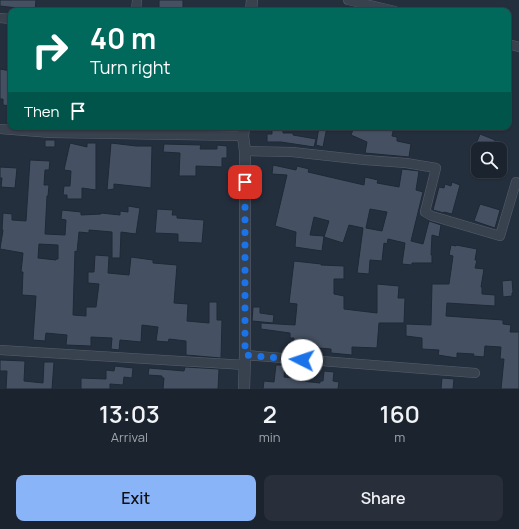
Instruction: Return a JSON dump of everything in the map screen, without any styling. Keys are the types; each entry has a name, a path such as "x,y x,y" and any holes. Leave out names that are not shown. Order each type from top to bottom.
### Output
{"street":[{"path":"348,0 382,8"},
{"path":"51,130 244,131 244,389"},
{"path":"245,151 292,152 406,163 436,168 425,212 432,216 500,236 516,182"},
{"path":"0,350 245,360 475,373"}],"building":[{"path":"0,0 36,0 35,8 0,6"},
{"path":"159,0 183,0 183,8 159,8"},
{"path":"0,69 8,70 8,106 3,105 3,99 0,99"},
{"path":"272,130 283,130 283,133 293,133 293,135 316,139 314,147 281,142 267,142 267,134 272,134"},
{"path":"318,130 326,130 323,147 316,145"},
{"path":"353,130 393,130 392,136 397,137 397,141 411,144 409,157 365,153 367,142 351,135"},
{"path":"480,134 495,140 494,142 477,142"},
{"path":"45,140 55,140 55,147 45,147"},
{"path":"70,143 87,147 87,143 96,143 96,190 82,188 82,199 67,199 67,195 63,195 64,186 70,186 71,171 64,170"},
{"path":"111,143 152,146 151,188 114,184 114,189 107,190"},
{"path":"164,144 201,145 200,149 217,149 217,145 227,146 227,158 222,158 222,167 196,166 196,176 179,176 180,153 163,152"},
{"path":"30,160 50,161 49,170 45,170 44,185 49,185 45,234 65,235 66,220 61,219 62,210 81,212 81,215 101,213 120,215 120,211 128,212 128,206 140,208 136,234 121,232 120,258 112,258 112,232 89,230 89,233 79,232 77,252 75,251 73,315 86,316 86,307 96,307 99,284 88,283 88,272 94,272 95,255 109,256 108,273 129,275 131,257 153,260 153,263 177,265 174,303 188,304 187,321 209,323 209,302 217,302 217,320 222,320 221,358 186,355 186,341 169,339 168,342 156,341 158,327 142,325 141,342 120,340 119,350 111,349 112,338 91,337 91,346 66,345 67,335 46,333 45,341 33,340 36,296 22,295 23,272 21,272 23,253 0,249 3,230 3,213 12,214 12,220 26,221","holes":["39,244 58,245 58,259 38,258"]},
{"path":"273,165 296,170 297,166 309,169 308,172 364,185 365,177 378,180 377,183 399,187 402,169 419,171 416,190 423,192 411,241 423,244 429,221 441,225 439,237 432,235 432,263 412,263 412,265 402,264 405,243 388,239 387,244 384,243 382,261 370,260 369,274 357,273 363,228 349,225 343,243 324,237 329,221 314,217 310,235 324,236 322,251 295,247 296,232 275,226 287,175 272,174","holes":["370,209 387,212 382,231 366,228"]},
{"path":"0,167 17,168 15,188 1,187 2,178 0,178"},
{"path":"452,182 460,185 452,214 433,210 439,187 444,188 445,184 451,186"},
{"path":"480,204 500,210 495,228 474,221"},
{"path":"157,209 173,210 172,215 177,215 177,218 204,220 202,243 178,242 178,234 155,233"},
{"path":"451,245 477,249 475,268 484,269 481,287 482,294 495,295 495,306 447,303 446,316 503,320 503,324 511,325 510,332 519,332 519,389 501,389 504,359 500,359 501,347 485,346 484,357 473,356 474,354 457,353 457,358 438,355 439,350 422,349 422,338 406,336 406,324 431,325 432,284 449,284 453,256 449,255"},
{"path":"294,261 321,265 344,266 344,279 334,279 334,294 344,296 344,309 377,313 377,284 399,286 398,298 405,298 404,323 379,323 377,348 352,347 352,355 331,353 331,349 293,346 294,338 290,338 290,333 261,329 261,323 295,325 297,304 289,303"},
{"path":"512,280 512,296 503,297 502,281"},
{"path":"253,307 260,307 260,313 274,315 273,323 252,321"},
{"path":"0,360 25,361 24,381 43,383 44,362 54,362 52,389 6,389 7,371 0,371"},
{"path":"276,365 285,365 284,377 302,379 302,381 320,383 320,381 323,381 324,371 334,372 333,381 339,382 338,389 263,389 264,381 274,382"},
{"path":"115,366 133,368 132,378 124,377 123,385 110,384 110,389 81,389 81,378 106,379 106,370 114,371"},
{"path":"185,367 219,369 218,389 163,389 164,378 162,378 162,376 148,375 149,368 184,371"},
{"path":"442,378 454,379 453,389 441,389"}],"route":[{"path":"245,182 245,355 302,360"}]}
